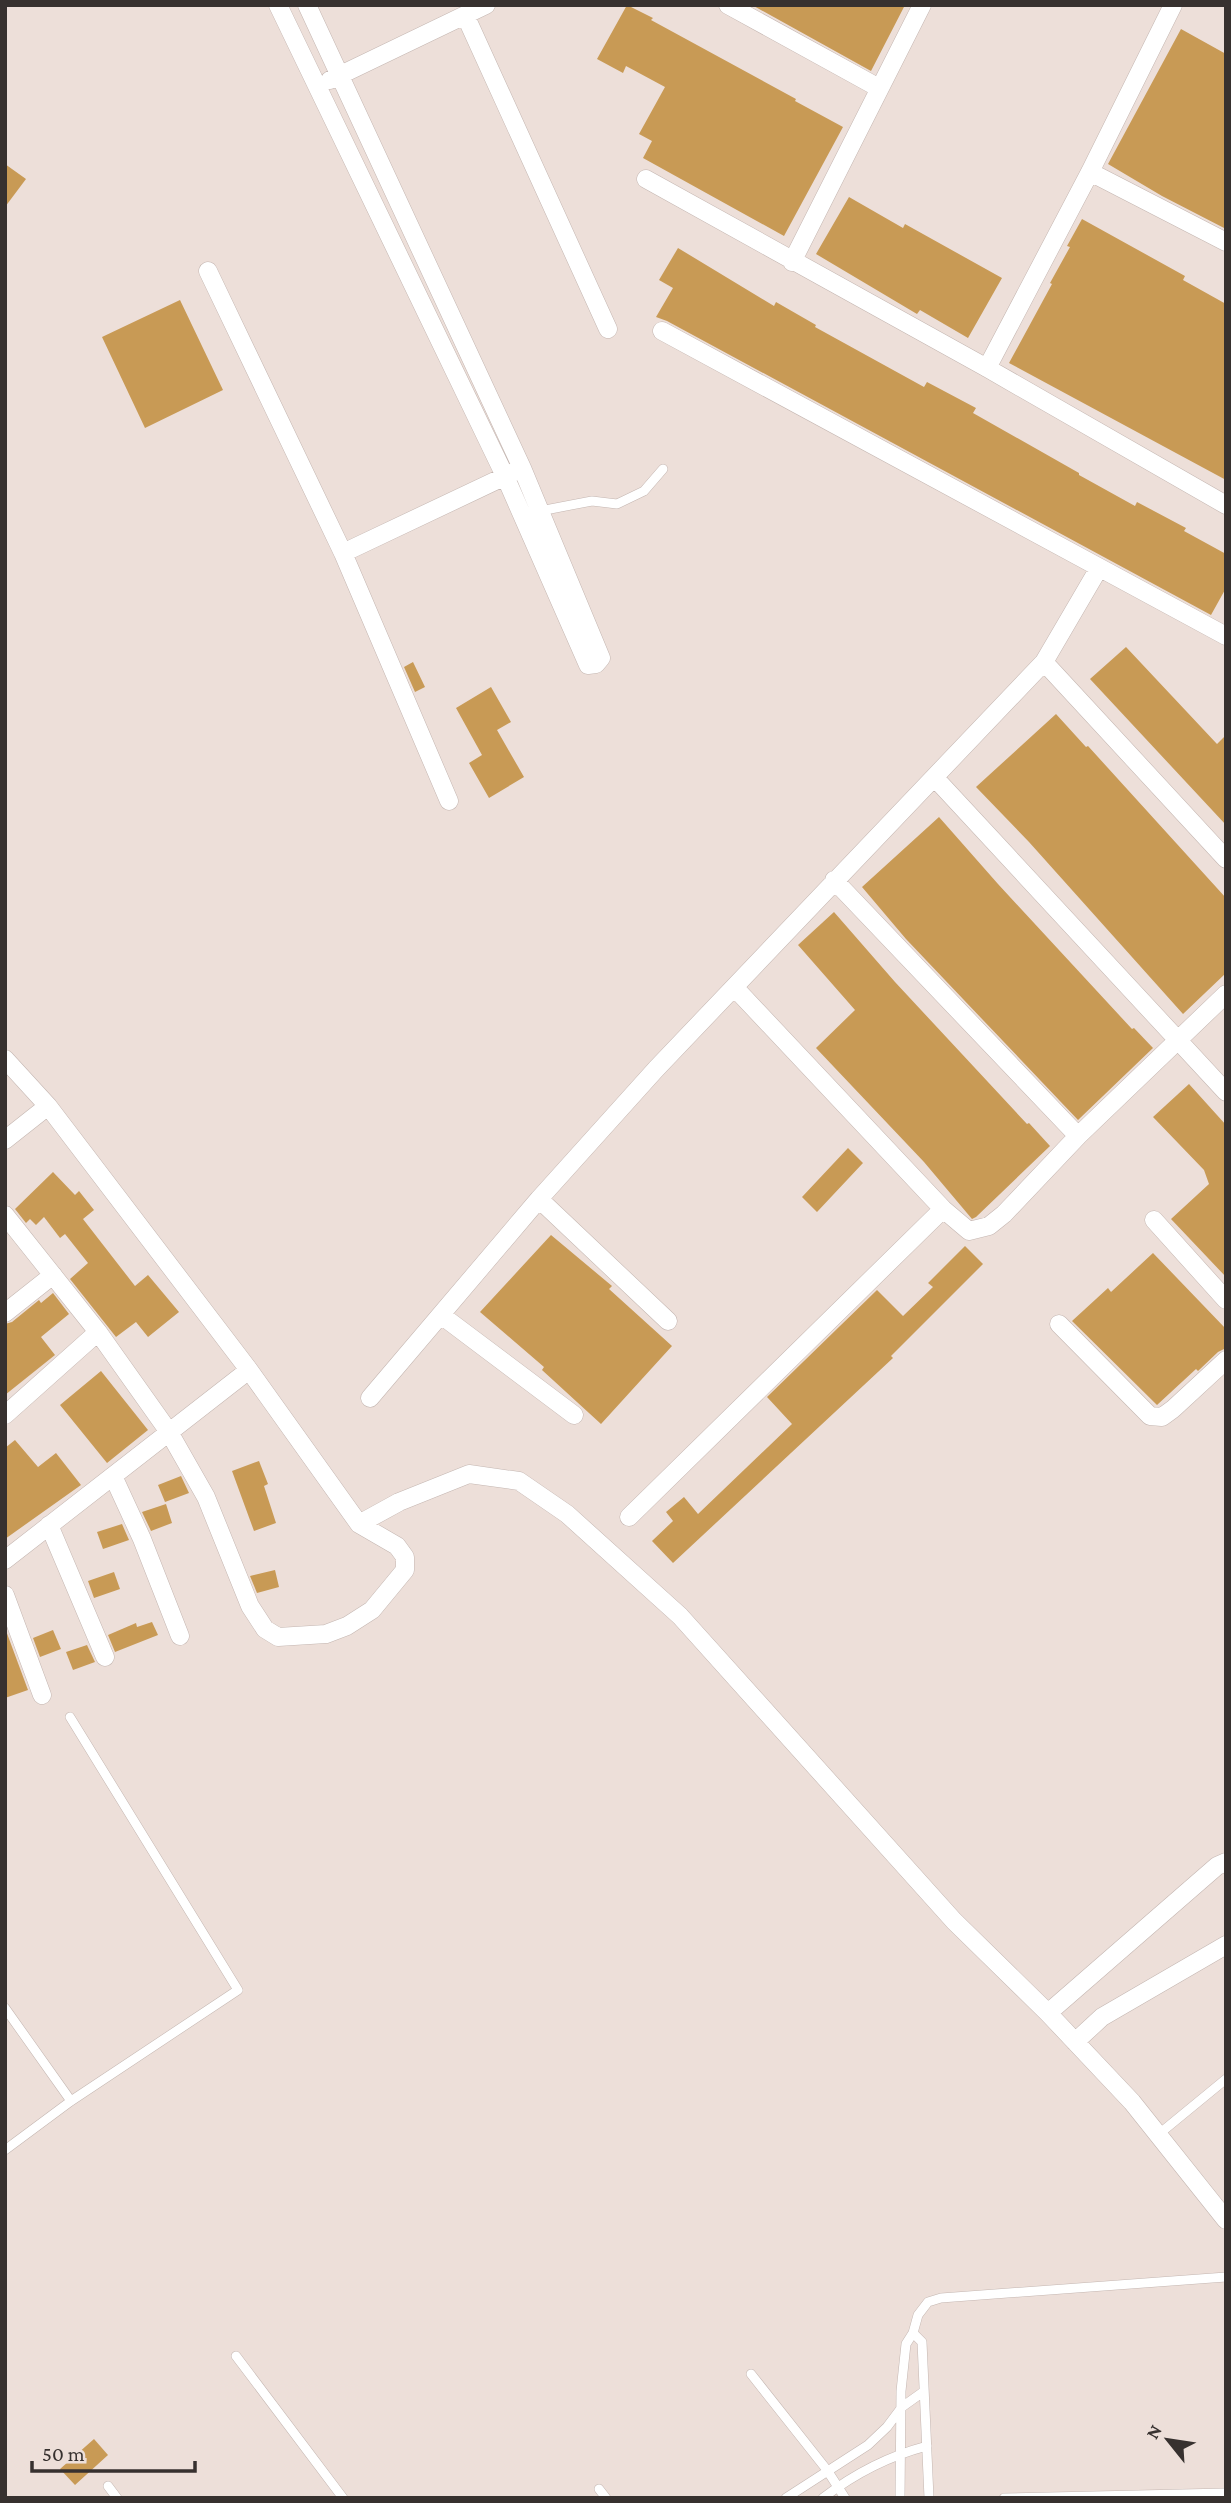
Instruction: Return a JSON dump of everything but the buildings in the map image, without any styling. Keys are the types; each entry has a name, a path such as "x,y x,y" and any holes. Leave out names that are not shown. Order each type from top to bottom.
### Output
{"street":[{"path":"278,5 505,476 588,665 596,664 601,658 522,468 307,5"},
{"path":"317,87 486,5"},
{"path":"727,5 879,88"},
{"path":"792,262 922,5"},
{"path":"987,368 1090,172 1173,5"},
{"path":"466,17 608,329"},
{"path":"1090,172 1226,242"},
{"path":"646,179 987,368 1226,505"},
{"path":"208,271 343,553 449,801"},
{"path":"662,331 1099,568 1224,632"},
{"path":"343,553 522,468"},
{"path":"370,1398 539,1199 656,1069 1044,662 1099,568"},
{"path":"1044,662 1226,859"},
{"path":"935,778 1226,1092"},
{"path":"834,880 1078,1136"},
{"path":"735,988 943,1209 969,1231 989,1226 1004,1214 1078,1136 1226,995"},
{"path":"5,1059 48,1106 248,1370 359,1524 397,1546 405,1557 405,1570 372,1610 347,1626 326,1634 278,1637 265,1629 250,1606 205,1497 169,1432 99,1332 5,1214"},
{"path":"5,1140 48,1106"},
{"path":"539,1199 668,1321"},
{"path":"629,1517 943,1209"},
{"path":"1154,1220 1226,1300"},
{"path":"5,1313 53,1275"},
{"path":"441,1315 574,1415"},
{"path":"1059,1324 1150,1416 1162,1417 1174,1409 1226,1360"},
{"path":"5,1415 99,1332"},
{"path":"5,1560 248,1370"},
{"path":"359,1524 399,1502 469,1474 519,1480 567,1514 680,1616 954,1921 1048,2013 1159,2134 1226,2220"},
{"path":"113,1476 142,1539 180,1636"},
{"path":"49,1525 105,1657"},
{"path":"5,1595 42,1695"},
{"path":"1048,2013 1217,1866 1226,1862"},
{"path":"1075,2042 1102,2017 1226,1945"}],"lane":[{"path":"540,511 592,501 617,503 643,491 663,469"},
{"path":"5,2150 71,2101 238,1990 70,1717"},
{"path":"5,2008 71,2101"},
{"path":"1159,2134 1226,2079"},
{"path":"900,2498 901,2391 906,2344 913,2333 918,2315 929,2302 941,2298 1226,2277"},
{"path":"913,2333 922,2342 929,2498"},
{"path":"236,2356 343,2498"},
{"path":"751,2374 827,2470 845,2498"},
{"path":"786,2498 868,2445 887,2427 902,2407 923,2392"},
{"path":"823,2498 837,2487 900,2453 927,2446"},
{"path":"108,2486 117,2498"},
{"path":"599,2489 606,2498"},
{"path":"1004,2498 1226,2493"}]}
